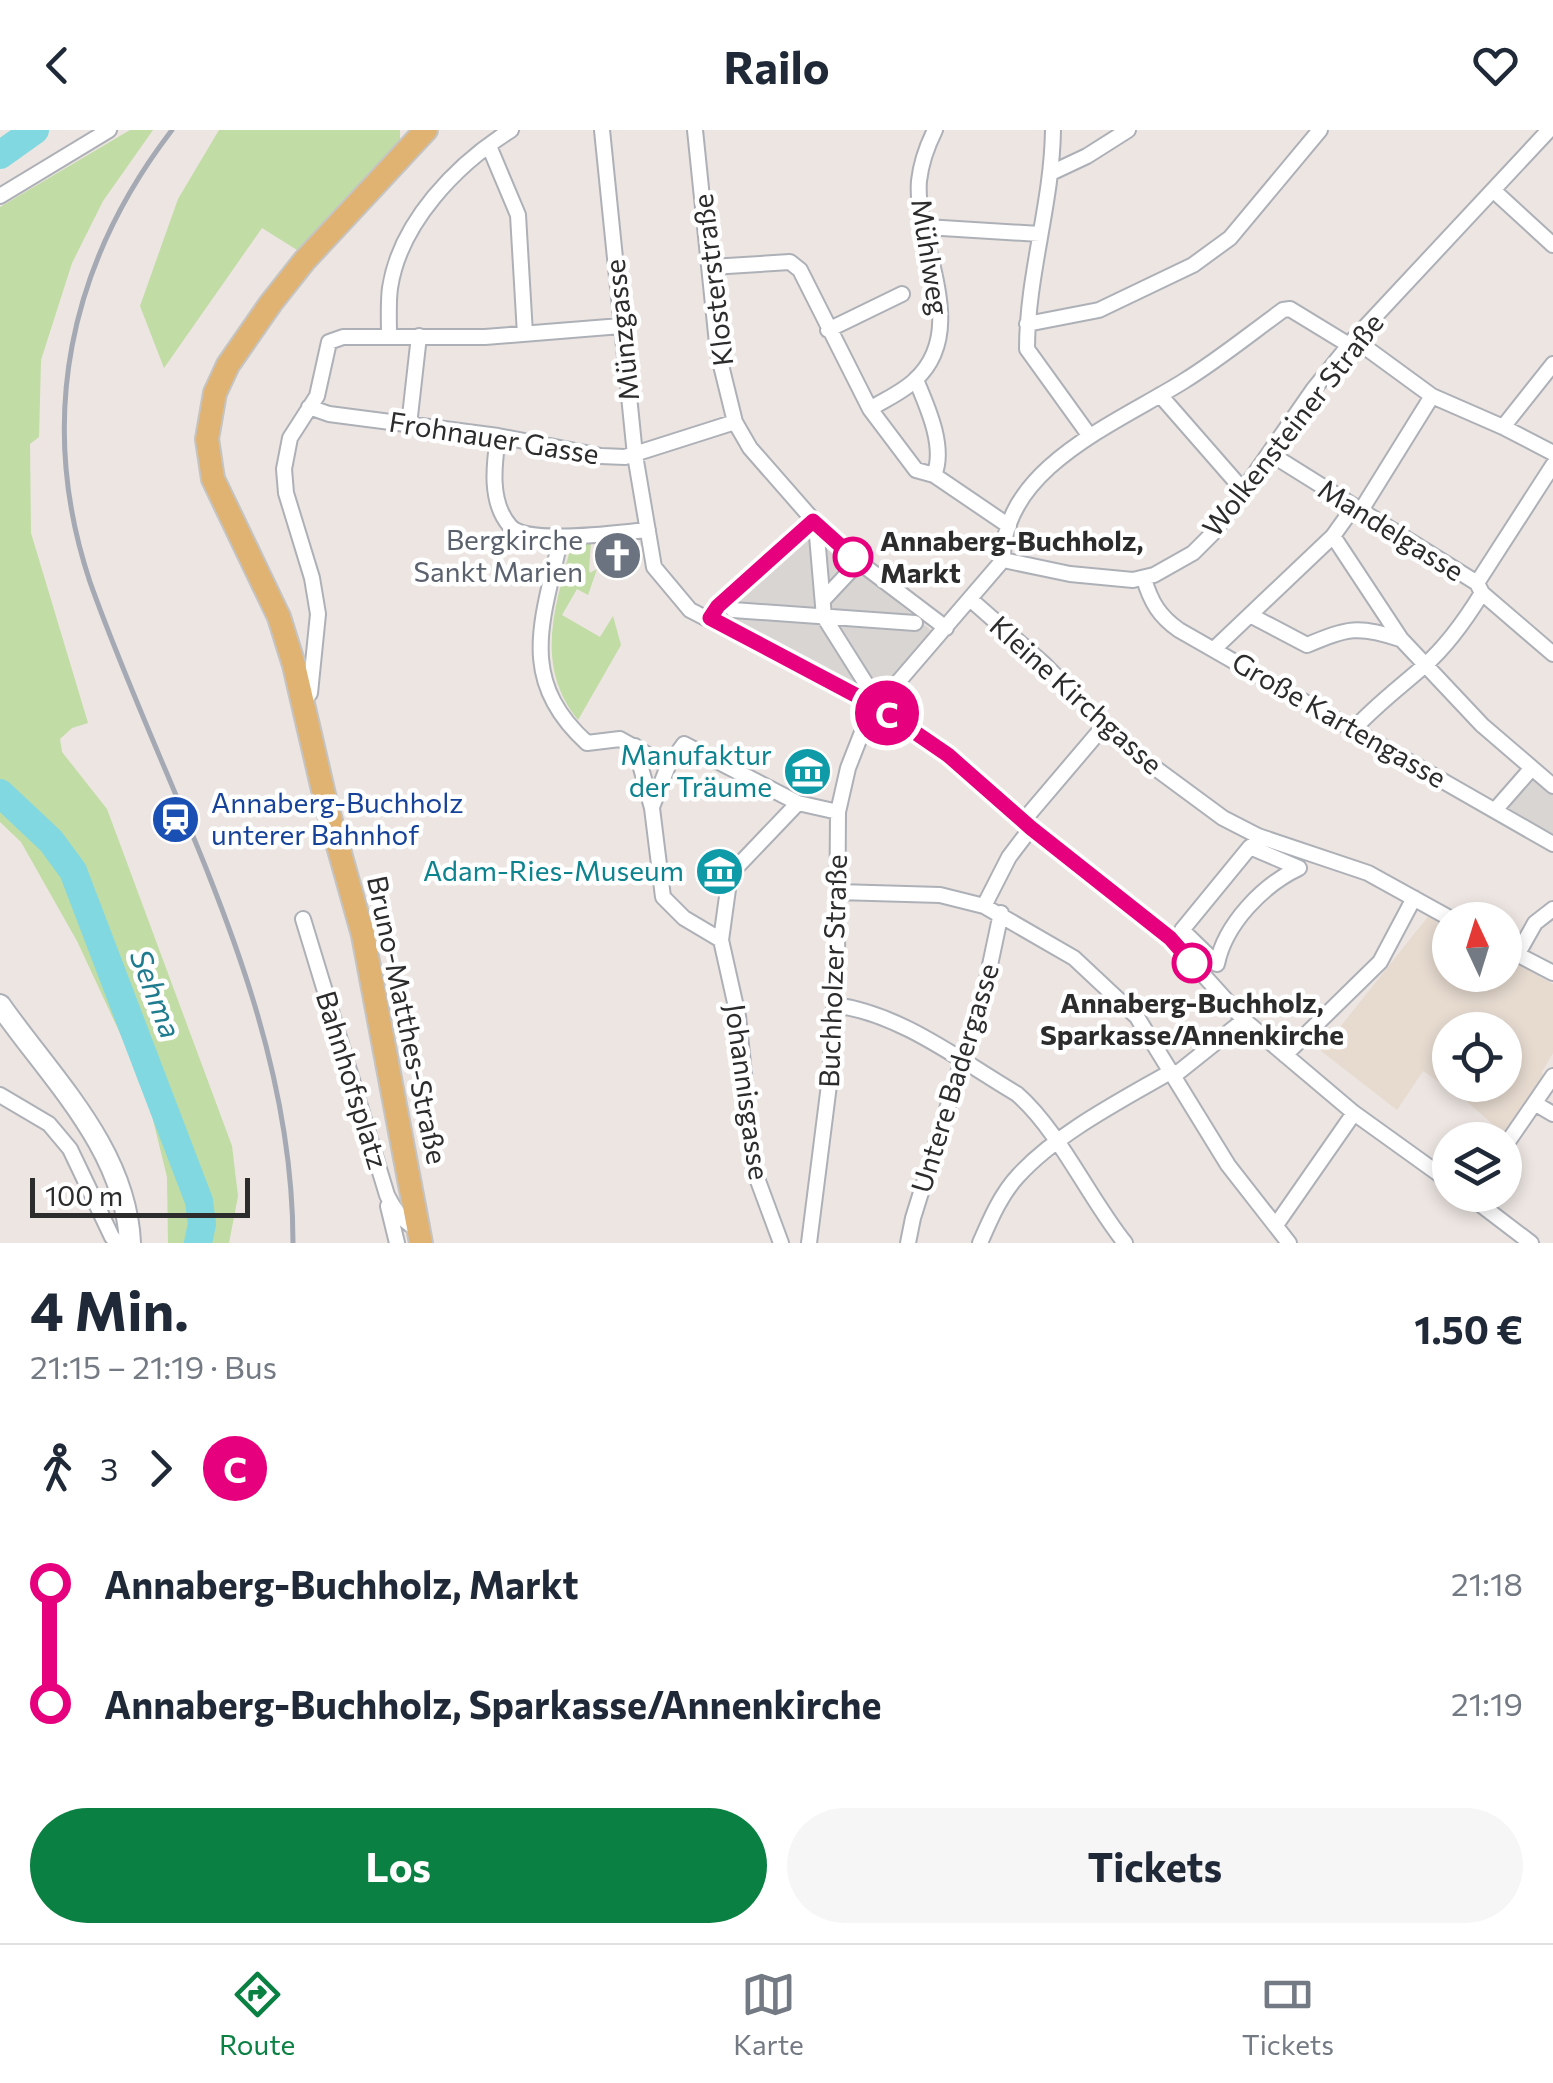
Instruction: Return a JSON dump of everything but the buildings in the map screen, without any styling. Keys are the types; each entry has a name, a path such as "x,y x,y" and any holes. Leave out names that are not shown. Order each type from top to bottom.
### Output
{"main road":[{"name":"Bruno-Matthes-Straße","path":"420,1236 362,935 303,702 279,618 214,479 207,439 209,412 228,365 271,303 305,260 426,130"},
{"path":"0,1005 84,1119 112,1166 123,1194 130,1243"}],"street":[{"path":"0,196 109,130"},
{"path":"389,335 390,289 398,256 410,230 461,170 511,130"},
{"name":"Münzgasse","path":"602,130 635,455 654,567 690,610 876,702 948,755 1170,938 1244,1020 1354,1112 1432,1169"},
{"name":"Klosterstraße","path":"695,130 718,353 736,422 750,448 815,529 946,628"},
{"name":"Mühlweg","path":"916,380 932,356 941,328 918,184 934,130"},
{"path":"1053,130 1052,172 1027,324 1027,350 1088,434"},
{"path":"1052,172 1087,156 1127,130"},
{"path":"1027,324 1099,310 1193,265 1230,238 1320,130"},
{"name":"Wolkensteiner Straße","path":"1144,578 1193,553 1215,531 1312,390 1548,130"},
{"path":"490,146 518,215 525,334"},
{"path":"1493,190 1553,245"},
{"path":"926,226 1040,234"},
{"path":"711,267 790,262 800,270 870,409 916,470 934,475 1006,533"},
{"path":"828,330 902,294"},
{"path":"946,628 1003,560 1006,533 1016,505 1058,460 1088,434 1160,395 1283,310 1290,308 1352,342 1432,396 1553,453"},
{"path":"303,702 310,694 318,614 312,578 286,493 284,469 290,438 313,402 329,342 342,337 525,334 621,326"},
{"path":"410,425 419,336"},
{"path":"1503,427 1553,364"},
{"path":"870,409 916,380 938,456 934,475"},
{"path":"1160,395 1243,490"},
{"path":"1214,649 1356,510 1432,396"},
{"name":"Frohnauer Gasse","path":"313,402 329,414 498,436 601,456 635,455 736,422"},
{"path":"498,436 494,484 510,526 518,531 561,538 648,530"},
{"name":"Mandelgasse","path":"1269,453 1480,588 1553,654"},
{"path":"1354,730 1380,700 1426,664 1462,624 1553,465"},
{"path":"815,529 824,616 876,702"},
{"path":"710,618 718,606 815,529"},
{"path":"1333,536 1401,639 1482,725 1553,786"},
{"path":"561,538 541,625 539,664 545,688 568,725 587,743 620,739 668,766"},
{"path":"1003,560 1070,574 1144,578"},
{"path":"823,600 854,568"},
{"name":"Große Kartengasse","path":"1144,578 1151,602 1167,621 1553,844"},
{"name":"Kleine Kirchgasse","path":"970,599 1044,664 1103,726 1224,818 1258,836 1368,872 1432,908"},
{"path":"733,610 915,622"},
{"path":"744,623 755,610"},
{"path":"1250,615 1307,645 1345,630 1372,630 1401,639"},
{"name":"Buchholzer Straße","path":"809,1243 830,1078 838,812 858,737 876,702 946,628"},
{"path":"984,906 1027,824 1103,726"},
{"path":"652,808 668,766 684,744 798,802 838,812"},
{"path":"635,746 652,808 663,896 684,918 720,940"},
{"path":"1496,809 1532,770"},
{"name":"Johannisgasse","path":"780,1243 754,1170 738,1016 720,940 728,882 734,870 798,802"},
{"path":"1250,847 1299,868 1262,893 1232,928 1217,964 1182,930 1250,847"},
{"path":"838,892 940,895 984,906 1074,958 1137,1017 1228,1165 1285,1242"},
{"path":"1285,1055 1380,962 1414,898"},
{"path":"1522,939 1553,909"},
{"name":"Untere Badergasse","path":"908,1243 986,984 1002,914"},
{"name":"Bahnhofsplatz","path":"303,919 387,1195 396,1213 420,1236"},
{"path":"1522,958 1553,973"},
{"path":"834,1005 859,1008 886,1018 1017,1094 1032,1107 1097,1208 1125,1243"},
{"path":"980,1243 1016,1178 1058,1143 1174,1073 1244,1020"},
{"path":"1522,1123 1553,1076"},
{"path":"0,1096 49,1124 70,1149 118,1243"},
{"path":"1536,1104 1553,1114"},
{"path":"1276,1225 1354,1112"},
{"path":"387,1195 397,1243"},
{"path":"1491,1212 1532,1243"}],"shaded area":[{"path":"811,531 932,631 876,700 728,616 725,606"},
{"path":"1531,771 1553,787 1553,842 1498,809"},
{"path":"1430,914 1432,992 1522,992 1522,966 1553,984 1553,1053 1542,1072 1544,1077 1514,1122 1490,1122 1467,1102 1522,1102 1522,1012 1432,1012 1432,1077 1423,1071 1397,1110 1321,1051"}],"green space":[{"path":"130,130 153,130 103,201 72,263 41,360 39,437 30,444 31,533 88,723 72,728 60,739 62,752 107,809 232,1146 238,1196 229,1243 168,1243 167,1177 145,1087 77,941 21,842 0,822 0,207"},
{"path":"219,130 400,130 400,146 297,250 262,228 164,368 140,306 178,199"},
{"path":"591,541 590,573 597,569 588,595 577,589 562,615 600,637 613,616 621,645 578,720 556,677 552,634 572,542"}],"waterway":[{"name":"Sehma","path":"0,155 35,130"},
{"name":"Sehma","path":"0,793 51,841 73,871 199,1201 202,1224 198,1243"}],"railway":[{"path":"172,130 137,181 108,234 87,289 72,346 65,403 66,462 74,522 90,582 249,987 272,1070 287,1155 293,1243"}],"bus line":[{"name":"C","path":"853,557 813,521 718,606 710,618 878,707 948,755 1031,828 1170,938 1192,963"}],"place":[{"name":"Bergkirche Sankt Marien","path":"618,556"},
{"name":"Annaberg-Buchholz, Markt","path":"853,557"},
{"name":"Manufaktur der Träume","path":"807,771"},
{"name":"Annaberg-Buchholz unterer Bahnhof","path":"176,819"},
{"name":"Adam-Ries-Museum","path":"719,871"},
{"name":"Annaberg-Buchholz, Sparkasse/Annenkirche","path":"1192,963"}]}
